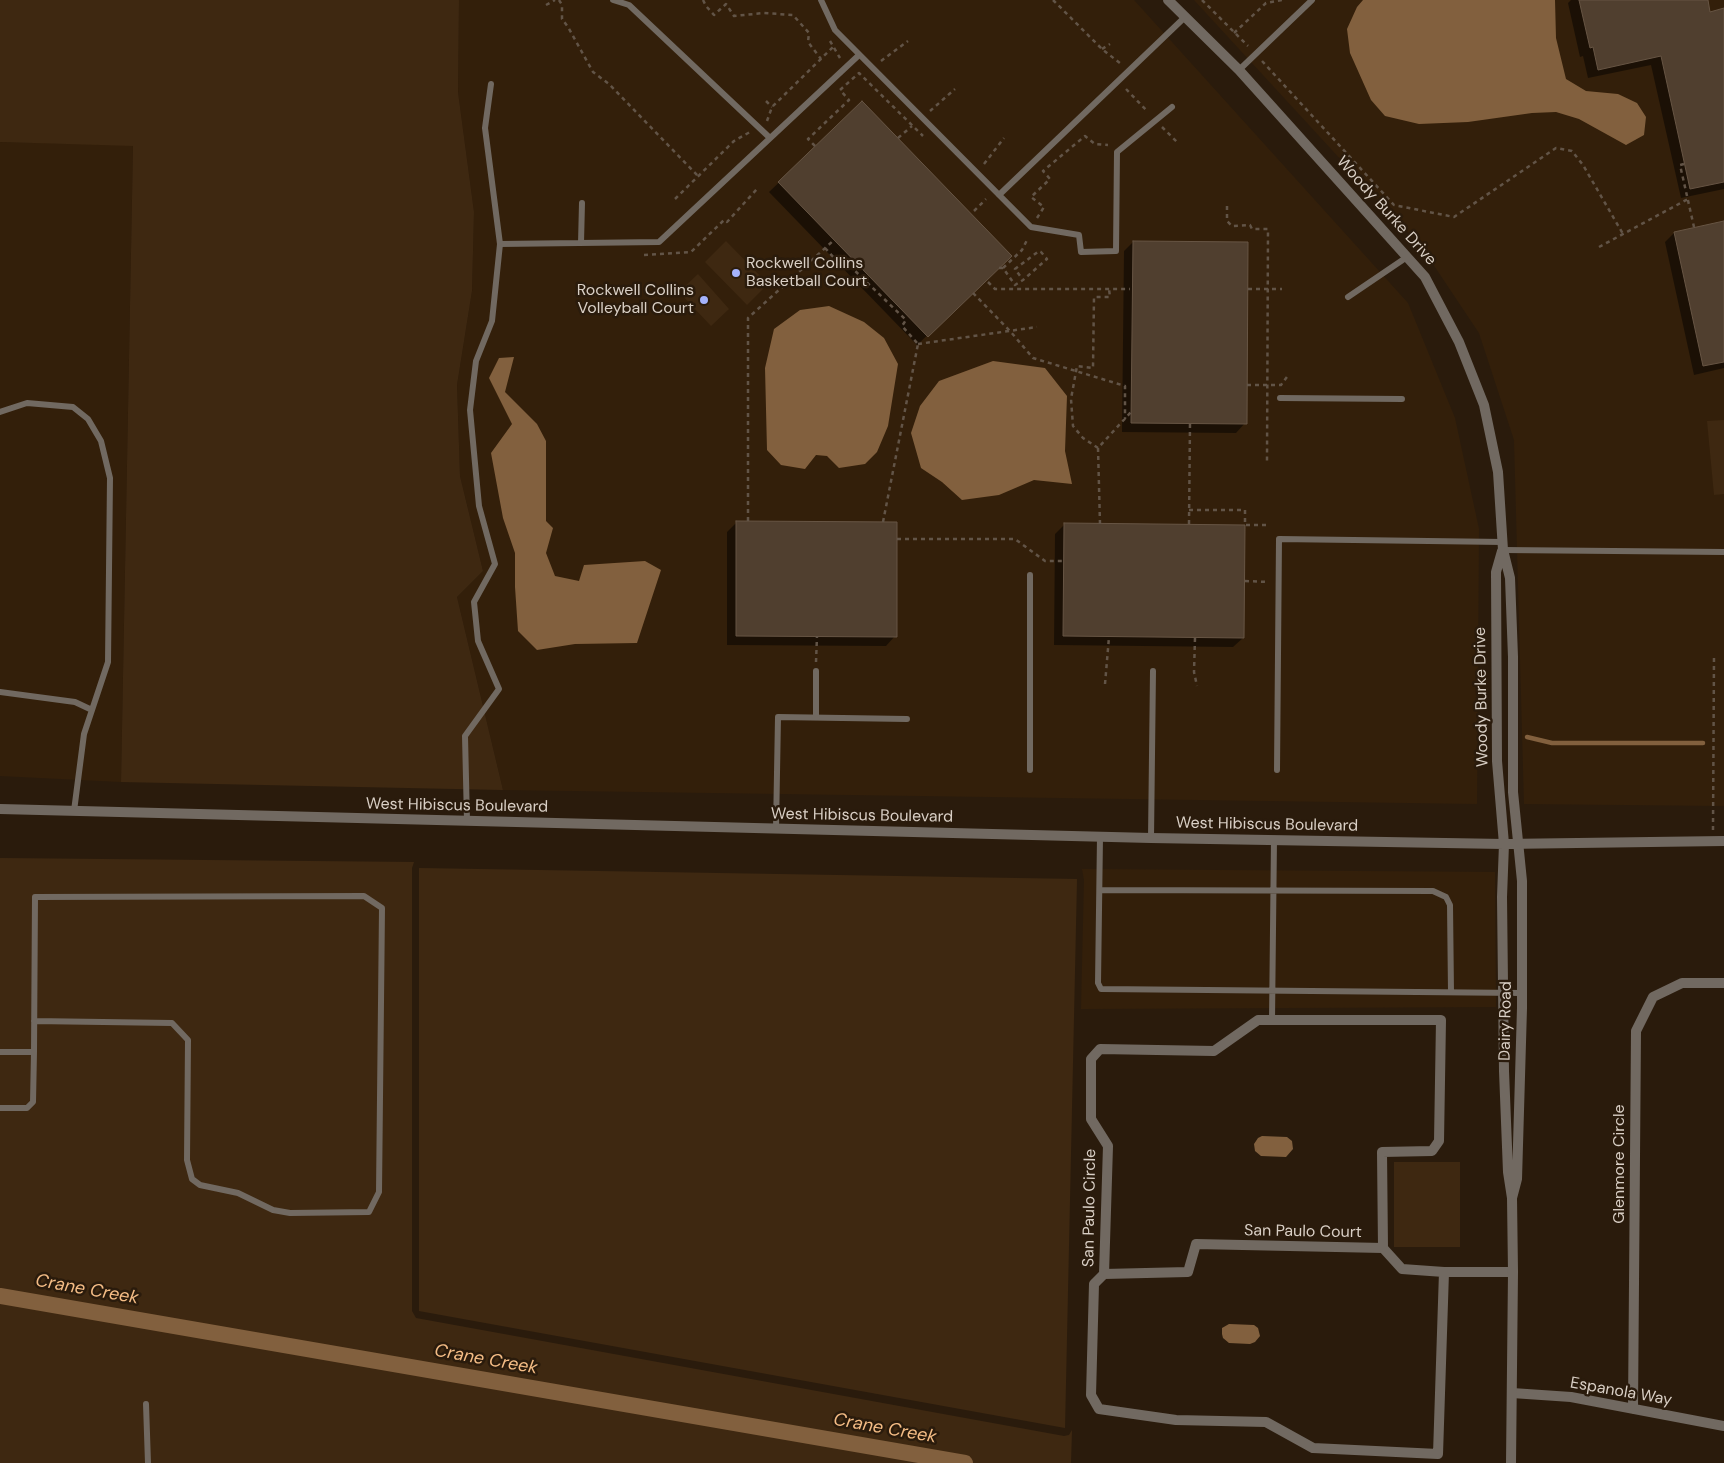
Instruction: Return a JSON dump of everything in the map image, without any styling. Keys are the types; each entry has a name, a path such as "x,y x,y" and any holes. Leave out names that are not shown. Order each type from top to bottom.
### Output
{"street":[{"name":"Woody Burke Drive","path":"1168,0 1239,70 1425,277 1459,342 1484,405 1498,472 1503,546 1510,578 1513,657 1513,792 1519,844"},
{"name":"Woody Burke Drive","path":"1503,546 1496,572 1497,760 1504,844"},
{"name":"West Hibiscus Boulevard","path":"0,809 1151,838 1504,844 1724,841"},
{"name":"Dairy Road","path":"1504,844 1502,897 1508,1172 1512,1198 1513,1272 1511,1463"},
{"name":"Dairy Road","path":"1512,1198 1517,1179 1522,993 1522,881 1519,844"},
{"name":"Glenmore Circle","path":"1633,1409 1636,1031 1653,997 1682,983 1724,982"},
{"name":"San Paulo Circle","path":"1383,1248 1382,1152 1432,1151 1439,1141 1440,1020 1258,1020 1214,1051 1100,1049 1091,1059 1091,1119 1108,1146 1104,1274 1094,1284 1091,1395 1099,1409 1176,1420 1266,1422 1313,1448 1438,1454 1444,1272"},
{"name":"San Paulo Court","path":"1104,1274 1188,1272 1196,1244 1383,1248 1402,1268 1444,1272 1513,1272"},
{"name":"Espanola Way","path":"1512,1393 1572,1397 1724,1426"}],"lane":[{"path":"614,0 629,5 770,138"},
{"path":"821,0 835,30 1031,227 1079,235 1081,252 1116,251 1117,152 1172,107"},
{"path":"1239,70 1312,0"},
{"path":"999,195 1185,17"},
{"path":"500,244 659,242 860,55"},
{"path":"467,821 465,736 499,689 478,641 474,602 495,564 479,506 470,410 476,361 492,321 500,244 485,128 491,84"},
{"path":"581,243 582,203"},
{"path":"1348,297 1407,257"},
{"path":"1280,398 1402,399"},
{"path":"0,412 27,403 73,407 88,420 101,442 110,478 108,662 84,734 74,811"},
{"path":"1277,770 1279,539 1724,552"},
{"path":"1030,575 1030,770"},
{"path":"816,670 816,716"},
{"path":"1151,838 1153,671"},
{"path":"0,692 75,702 92,710"},
{"path":"776,828 778,717 816,716 907,719"},
{"path":"1100,836 1098,983 1101,989 1522,993"},
{"path":"1272,1020 1274,839"},
{"path":"1100,890 1433,891 1446,897 1450,905 1451,992"},
{"path":"0,1108 27,1108 33,1102 35,896 364,896 382,908 379,1192 369,1212 290,1213 273,1210 238,1193 200,1185 192,1179 187,1160 188,1040 172,1024 34,1021"},
{"path":"0,1052 34,1052"},
{"path":"146,1404 148,1463"}],"path":[{"path":"546,5 555,0"},
{"path":"559,0 562,5 562,20 568,27 593,72 609,84 698,176"},
{"path":"703,0 714,15 726,4 734,16 764,13 793,15 809,33 808,42 821,59"},
{"path":"1053,0 1102,49 1129,70"},
{"path":"1202,0 1256,54 1394,205 1454,217 1556,148 1572,151 1583,165 1623,234"},
{"path":"1234,33 1266,4 1282,0"},
{"path":"864,77 872,68 908,41"},
{"path":"1102,49 1110,44"},
{"path":"766,101 772,107"},
{"path":"977,173 1004,138"},
{"path":"1684,164 1680,164 1694,227"},
{"path":"644,255 691,252 724,220 727,222 756,189"},
{"path":"974,211 986,199"},
{"path":"1599,247 1688,199"},
{"path":"1227,206 1227,221 1232,226 1250,225 1252,230 1268,230 1267,461"},
{"path":"748,521 748,318 834,240"},
{"path":"1023,280 1015,269 1040,251 1047,259 1023,280 1015,284 1001,268 1022,250 1027,240"},
{"path":"825,248 835,259 842,259 906,320 902,326 918,344"},
{"path":"988,282 995,289 1130,289"},
{"path":"1098,448 1084,438 1073,426 1071,399 1077,366 1093,368 1094,297 1110,297 1109,289"},
{"path":"1248,289 1282,289"},
{"path":"973,293 1033,358 1125,386 1126,419"},
{"path":"918,344 1037,327"},
{"path":"883,522 918,344"},
{"path":"1247,385 1281,385 1289,374"},
{"path":"1100,524 1098,448 1131,412"},
{"path":"1189,524 1190,423"},
{"path":"1189,510 1245,510 1245,525 1267,525"},
{"path":"897,539 1015,540 1045,561 1064,561"},
{"path":"1245,581 1278,582"},
{"path":"816,670 817,636"},
{"path":"1105,684 1109,637"},
{"path":"1195,638 1194,672 1197,686"},
{"path":"1712,841 1714,656"}],"shaded area":[{"path":"0,0 459,0 458,92 474,212 472,291 457,385 460,476 483,571 457,597 503,790 121,782 133,146 0,142"},
{"path":"459,0 1134,0 1408,303 1455,418 1479,529 1477,804 503,790 457,597 483,571 460,476 457,385 472,291 474,212 458,92"},
{"path":"1194,0 1724,0 1724,806 1524,804 1514,440 1479,333 1423,249"},
{"path":"1363,0 1555,0 1556,38 1566,79 1586,91 1618,94 1637,103 1646,117 1644,135 1626,145 1579,119 1556,112 1532,113 1468,122 1419,124 1385,116 1371,100 1350,53 1347,29 1357,7"},
{"path":"0,142 133,145 121,782 0,776"},
{"name":"Rockwell Collins Basketball Court","path":"726,241 768,284 747,305 705,262"},
{"name":"Rockwell Collins Volleyball Court","path":"698,274 729,309 711,326 679,292"},
{"path":"829,306 864,322 884,338 898,364 888,426 877,452 865,464 839,468 827,456 816,455 805,469 781,465 767,450 765,368 774,329 800,310"},
{"path":"514,357 505,392 537,424 546,441 546,521 553,528 546,553 555,576 579,581 584,565 645,561 661,570 637,643 575,644 537,650 518,631 515,553 503,518 491,453 512,424 489,378 499,358"},
{"path":"993,361 1045,368 1067,396 1065,451 1072,484 1034,480 999,495 962,500 942,482 921,468 911,433 920,406 939,381"},
{"path":"1724,420 1724,494 1714,495 1707,421"},
{"path":"0,858 414,862 412,868 412,1311 416,1318 1064,1436 1069,1435 1072,1430 1071,1463 0,1463"},
{"path":"419,868 1077,879 1065,1428 419,1311"},
{"path":"1082,869 1495,872 1496,1007 1081,1009 1084,880"},
{"path":"1262,1136 1287,1137 1292,1141 1293,1149 1286,1157 1261,1156 1255,1151 1254,1144"},
{"path":"1394,1162 1460,1162 1460,1247 1394,1247"},
{"path":"1229,1324 1254,1325 1258,1328 1260,1336 1255,1342 1250,1344 1229,1343 1223,1338 1222,1328"}],"building":[{"path":"1579,0 1708,0 1710,12 1724,8 1724,182 1690,189 1661,56 1598,70 1593,47 1590,48"},
{"path":"862,101 1012,256 928,337 778,182"},
{"path":"1724,221 1724,362 1703,366 1674,232"},
{"path":"1133,241 1248,242 1247,424 1131,423"},
{"path":"736,521 897,522 897,637 736,636"},
{"path":"1064,523 1245,525 1244,638 1063,636"}],"waterway":[{"path":"1527,737 1552,743 1703,743"},
{"name":"Crane Creek","path":"0,1296 965,1463"}],"place":[{"name":"Rockwell Collins Basketball Court","path":"736,273"},
{"name":"Rockwell Collins Volleyball Court","path":"704,300"}]}
